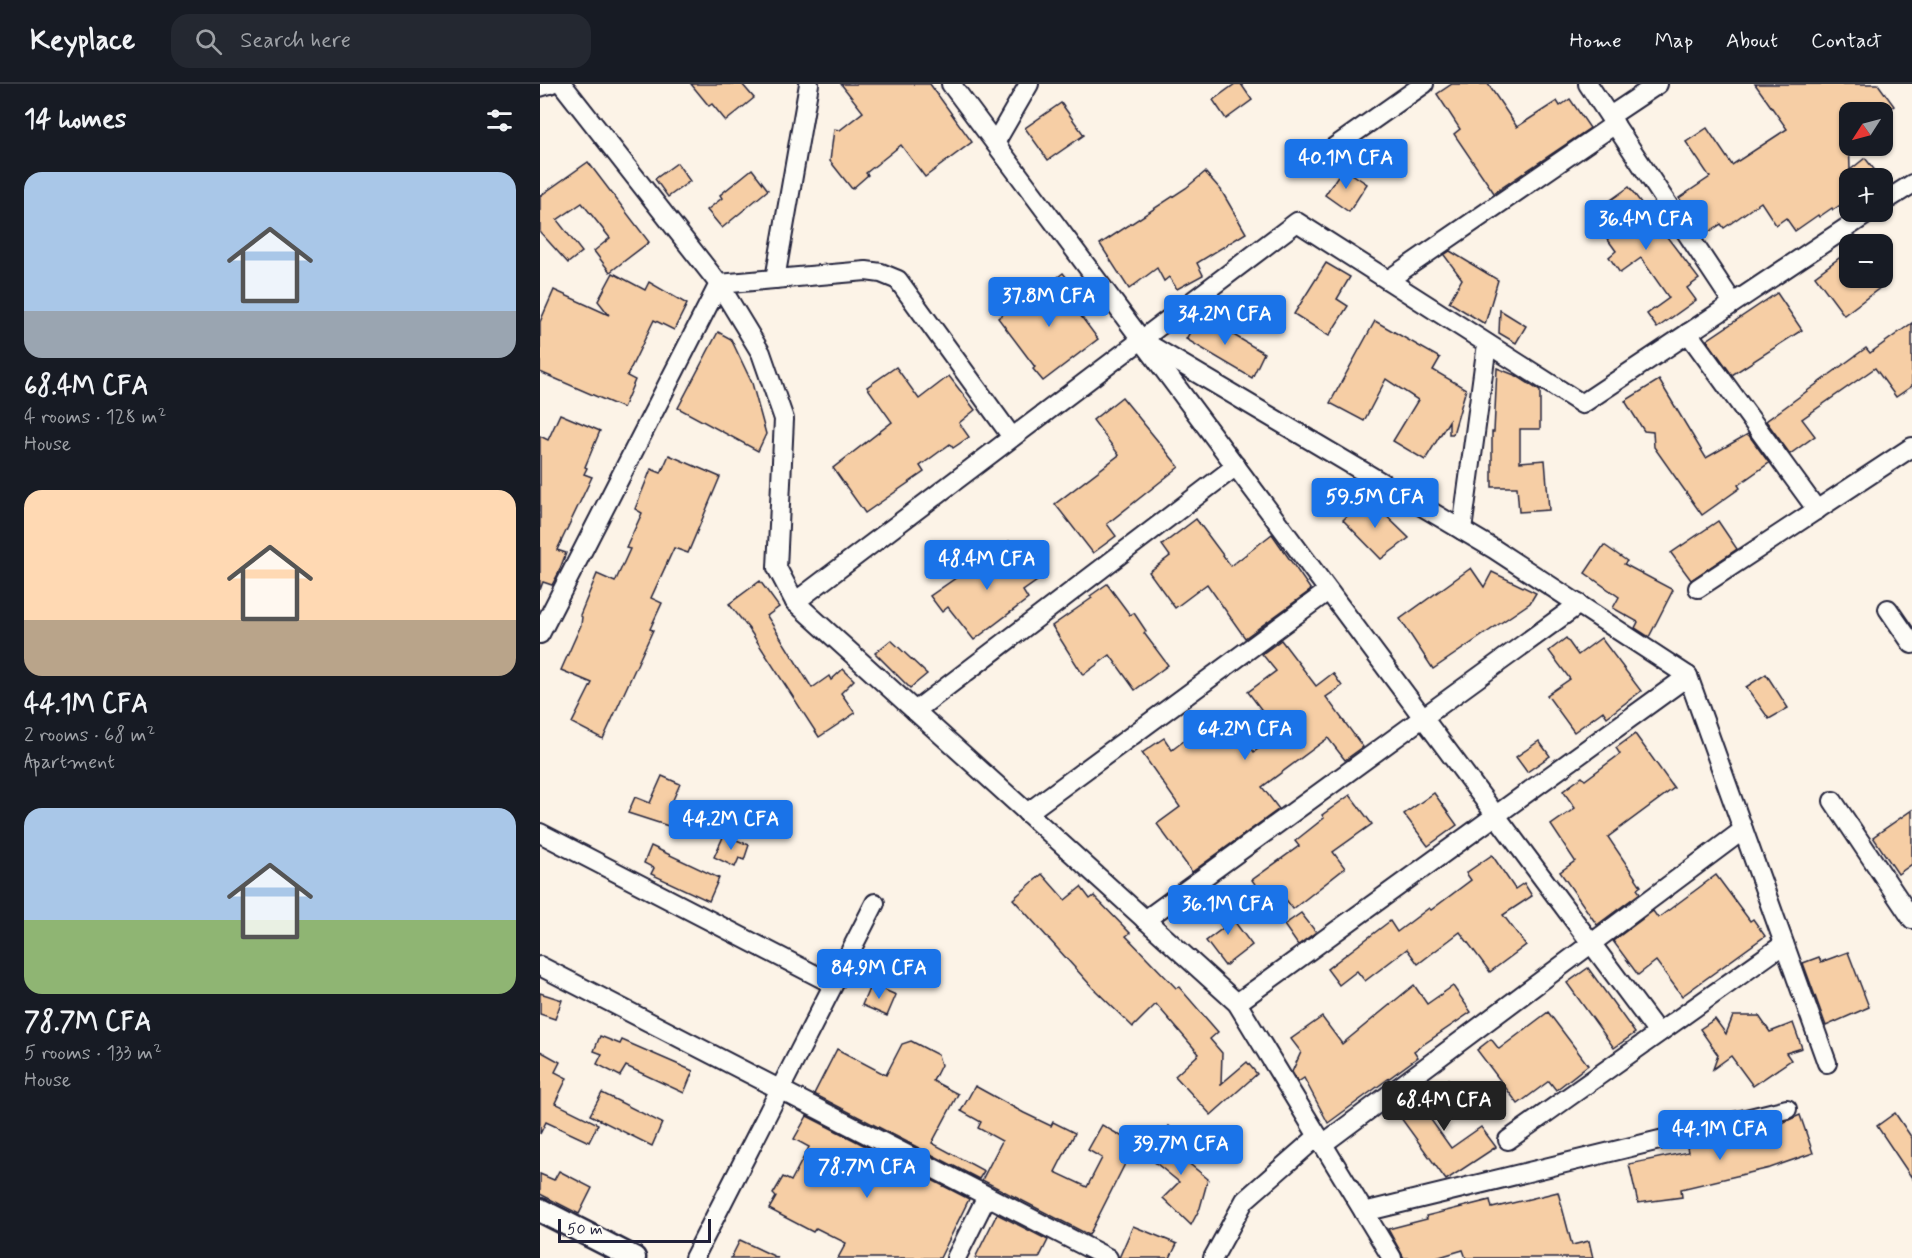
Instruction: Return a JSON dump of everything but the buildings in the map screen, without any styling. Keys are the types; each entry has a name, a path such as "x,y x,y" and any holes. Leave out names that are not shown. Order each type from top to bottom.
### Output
{"street":[{"path":"540,87 550,84"},
{"path":"562,84 719,284 761,353 784,419 777,568 795,602 1237,1003 1392,1258"},
{"path":"775,279 809,84"},
{"path":"951,84 1658,1033"},
{"path":"995,142 1029,84"},
{"path":"1323,155 1424,84"},
{"path":"1588,84 1733,303"},
{"path":"1388,280 1612,120 1658,84"},
{"path":"1893,196 1912,184"},
{"path":"795,602 1297,222 1582,404 1855,222"},
{"path":"719,284 866,271 898,280 1012,437"},
{"path":"540,634 719,284"},
{"path":"1688,333 1817,510"},
{"path":"1141,340 1462,530 1688,676 1827,1063"},
{"path":"1462,530 1487,344"},
{"path":"1698,588 1912,447"},
{"path":"915,711 1236,466"},
{"path":"1027,813 1328,591"},
{"path":"1145,920 1579,604"},
{"path":"1888,609 1912,644"},
{"path":"1237,1003 1688,676"},
{"path":"1833,801 1912,919"},
{"path":"1213,1258 1245,1200 1320,1140 1591,944 1743,830"},
{"path":"540,833 833,984"},
{"path":"694,1258 875,903"},
{"path":"1508,1140 1784,944"},
{"path":"540,966 1108,1258"},
{"path":"1364,1212 1787,1109"},
{"path":"956,1258 987,1196"},
{"path":"540,1210 634,1258"}]}
